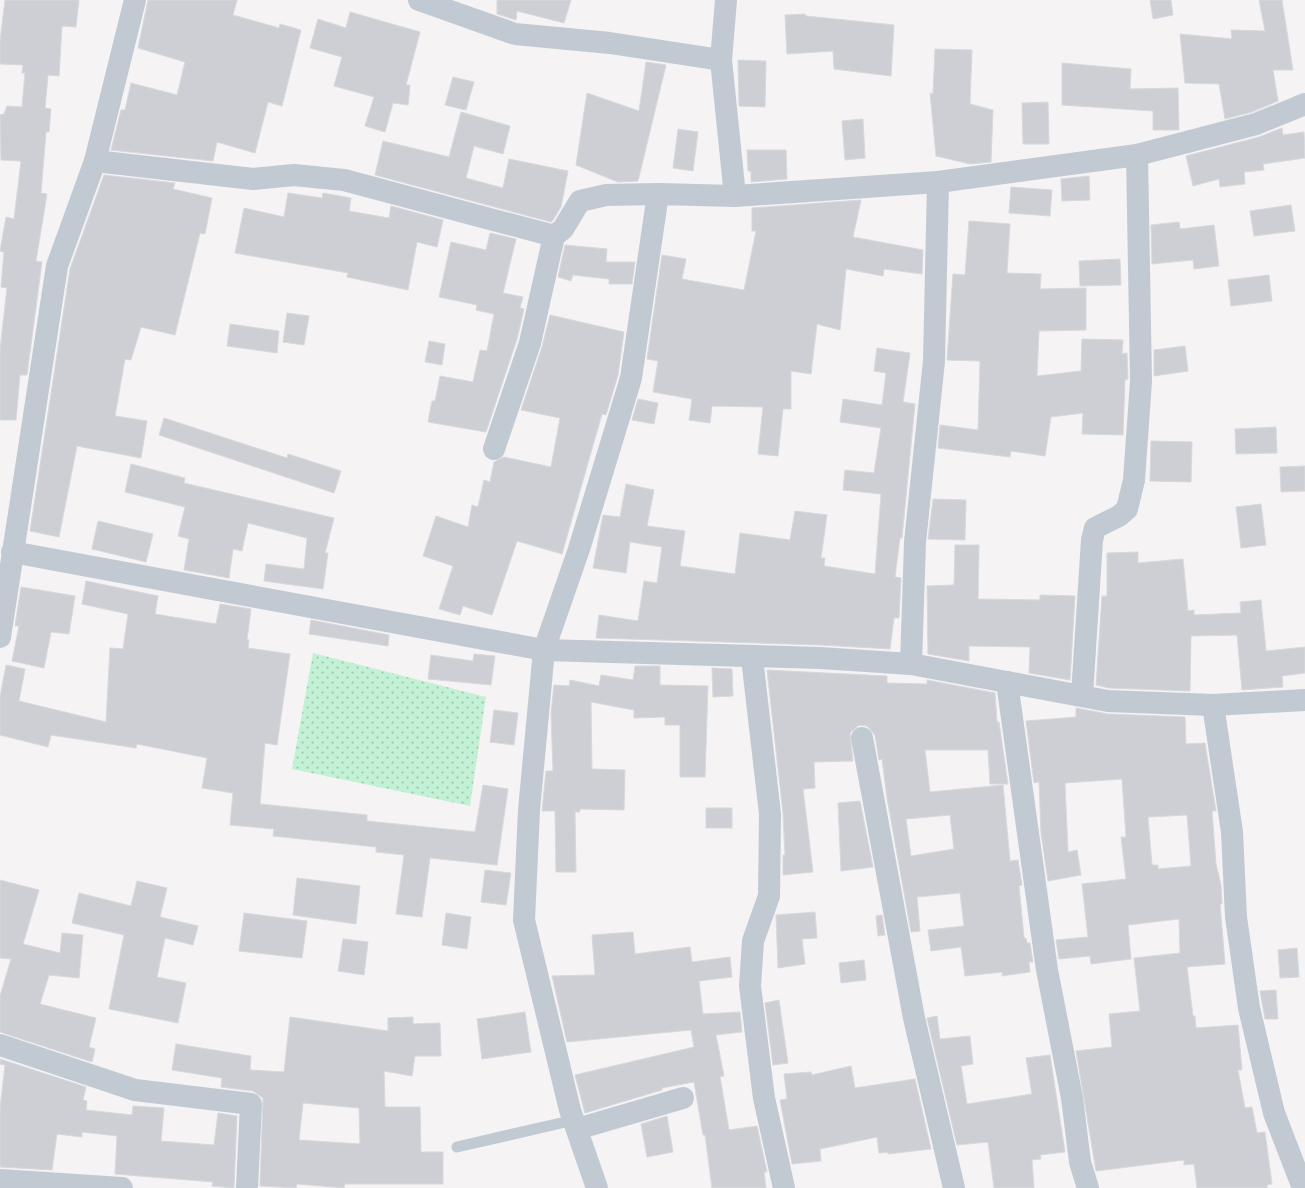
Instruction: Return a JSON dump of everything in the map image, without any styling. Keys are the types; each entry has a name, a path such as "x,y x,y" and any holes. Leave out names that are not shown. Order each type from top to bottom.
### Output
{"street":[{"path":"1,624 57,266 95,161 135,0"},
{"path":"419,0 516,34 610,43 721,60"},
{"path":"726,0 721,60 735,196"},
{"path":"494,449 530,343 554,236 563,229 580,200 606,195 735,196 938,182 1137,155 1256,124 1305,104"},
{"path":"1082,695 1092,540 1095,528 1127,509 1134,480 1141,381 1137,155"},
{"path":"95,161 253,179 294,175 344,180 554,236"},
{"path":"911,664 915,542 934,361 938,182"},
{"path":"597,1188 575,1124 524,920 529,810 544,650 579,548 631,378 658,194"},
{"path":"12,552 544,650 752,658 820,658 911,664 1108,701 1213,706 1305,700"},
{"path":"752,658 770,814 769,896 753,942 750,986 764,1098 784,1188"},
{"path":"1007,682 1043,942 1072,1098 1080,1162 1088,1188"},
{"path":"1213,706 1232,832 1236,917 1249,1008 1274,1114 1303,1188"},
{"path":"862,738 914,1018 954,1188"},
{"path":"0,1045 135,1090 250,1104 247,1188"},
{"path":"575,1124 683,1098"},
{"path":"0,1180 122,1188"}],"lane":[{"path":"457,1147 575,1124"}],"green space":[{"path":"313,653 486,697 470,806 292,769"}],"building":[{"path":"5,0 79,0 76,27 62,26 59,76 48,75 45,108 51,109 49,132 46,132 41,193 47,194 36,261 42,262 27,375 20,375 16,420 0,420 0,349 7,288 1,287 4,252 0,251 6,217 14,219 21,161 1,160 0,115 4,114 7,106 22,107 25,73 22,73 23,65 0,64 0,41"},
{"path":"148,0 237,0 233,15 279,28 280,24 301,30 282,106 268,102 255,153 217,142 213,161 111,150 121,110 125,110 131,83 177,95 185,62 138,48"},
{"path":"497,0 571,0 564,23 517,11 516,20 497,14"},
{"path":"1150,0 1171,0 1173,15 1153,19"},
{"path":"1259,0 1282,0 1293,70 1273,70 1278,101 1252,112 1225,119 1219,84 1185,83 1180,34 1232,39 1231,30 1265,31"},
{"path":"350,12 420,32 406,85 410,85 408,105 393,103 385,132 365,126 374,97 334,86 342,57 310,48 318,19 346,28"},
{"path":"805,14 806,16 894,25 891,76 834,69 833,51 787,54 785,15"},
{"path":"935,49 972,50 970,104 993,110 991,162 970,164 936,156 930,93 933,94"},
{"path":"738,60 766,61 765,107 739,106"},
{"path":"646,62 666,65 638,181 618,182 576,165 587,93 639,111"},
{"path":"1062,63 1131,69 1130,89 1178,88 1179,130 1153,130 1153,111 1062,105"},
{"path":"453,77 474,82 466,110 445,105"},
{"path":"1048,102 1049,144 1023,144 1022,103"},
{"path":"461,112 510,126 503,154 474,146 466,178 503,188 509,159 568,171 561,207 551,222 375,175 383,141 449,157"},
{"path":"863,119 865,158 845,160 842,121"},
{"path":"1282,128 1283,135 1304,132 1305,158 1263,164 1264,170 1244,172 1245,184 1220,187 1219,179 1193,186 1186,156 1259,137"},
{"path":"678,129 698,132 693,171 673,168"},
{"path":"747,150 786,150 787,179 751,182 751,171 748,171"},
{"path":"104,175 175,183 173,189 212,198 205,234 200,233 175,335 141,327 131,360 125,359 115,416 147,421 141,458 77,446 59,537 30,531 70,269"},
{"path":"1089,176 1090,200 1062,201 1061,179"},
{"path":"1011,187 1052,190 1050,216 1009,213"},
{"path":"288,193 322,198 323,193 351,198 349,211 389,218 391,206 443,220 437,247 417,242 408,290 347,277 348,273 235,253 244,208 284,217"},
{"path":"861,200 853,237 923,250 922,274 884,269 883,276 846,269 840,330 817,324 811,374 791,371 791,409 783,409 778,456 758,454 763,407 712,406 710,423 689,420 692,399 653,392 658,361 647,359 662,255 686,259 682,279 744,290 756,231 752,231 752,208"},
{"path":"1291,205 1295,231 1254,236 1250,211"},
{"path":"969,221 1010,224 1007,273 1041,274 1040,289 1086,288 1086,330 1039,331 1037,376 1081,371 1082,339 1123,340 1122,354 1127,353 1128,379 1125,380 1123,435 1082,434 1083,413 1051,417 1045,456 1011,451 1010,457 938,448 940,425 978,430 980,361 947,360 953,274 965,275"},
{"path":"1179,222 1180,229 1214,225 1219,266 1194,269 1193,260 1152,264 1151,225"},
{"path":"490,233 516,239 503,293 523,297 520,308 524,309 517,339 486,432 428,422 440,376 473,382 480,350 487,351 494,314 476,310 477,305 439,297 451,242 486,250"},
{"path":"565,245 607,249 606,262 635,262 632,284 609,284 609,279 573,275 571,281 558,277"},
{"path":"1120,259 1121,285 1080,286 1079,261"},
{"path":"1269,275 1272,301 1231,306 1228,280"},
{"path":"287,313 309,316 304,345 283,342"},
{"path":"550,315 624,332 618,375 606,415 602,414 562,554 517,541 492,615 463,606 460,615 439,609 453,566 423,556 436,516 468,527 472,505 478,507 484,480 490,482 494,462 504,457 551,467 560,418 521,410 542,347"},
{"path":"230,324 279,331 277,353 227,346"},
{"path":"429,341 445,344 442,365 425,362"},
{"path":"1185,346 1188,371 1154,376 1154,350"},
{"path":"877,348 910,353 903,402 915,404 902,538 900,538 895,577 901,578 899,618 894,618 890,649 596,638 599,615 638,621 644,581 657,583 662,547 630,542 626,573 593,568 603,515 620,517 626,484 654,490 647,526 685,531 680,566 735,574 740,533 790,540 795,511 827,515 821,558 825,558 824,566 875,574 881,494 843,490 845,470 874,473 881,428 840,422 843,399 882,405 886,373 874,371"},
{"path":"638,399 658,403 654,424 632,420"},
{"path":"164,418 287,458 288,454 341,471 334,493 159,435"},
{"path":"1276,427 1277,453 1236,454 1235,429"},
{"path":"1151,441 1192,442 1191,482 1150,481"},
{"path":"131,464 185,478 184,483 334,518 325,553 328,553 323,589 264,581 266,564 304,569 307,538 248,523 242,551 233,549 229,578 184,570 189,539 178,536 185,507 125,492"},
{"path":"1305,466 1305,491 1281,492 1280,467"},
{"path":"933,499 966,500 965,540 928,539"},
{"path":"1261,504 1266,545 1241,548 1236,507"},
{"path":"98,521 153,534 146,562 92,549"},
{"path":"955,545 979,545 978,599 1040,600 1040,595 1075,596 1070,680 1029,673 1030,647 969,646 969,661 928,654 927,586 954,585"},
{"path":"1138,552 1138,563 1183,559 1188,611 1194,610 1194,615 1241,613 1240,602 1261,600 1266,651 1305,647 1305,673 1282,676 1283,687 1242,690 1237,635 1191,636 1190,691 1109,688 1096,685 1102,596 1107,596 1107,553"},
{"path":"86,581 158,596 155,614 216,624 220,604 251,609 247,640 249,640 248,648 290,654 277,745 265,743 260,804 367,815 367,821 475,832 483,785 508,789 497,865 430,858 422,917 396,914 404,855 376,852 376,847 273,836 274,829 230,825 233,793 202,788 207,758 137,744 136,748 51,735 48,747 0,735 0,697 6,665 25,669 19,701 106,722 110,648 123,649 128,614 82,604"},
{"path":"21,587 75,596 69,634 51,632 44,668 12,661 19,626 15,626"},
{"path":"311,620 389,635 388,646 309,634"},
{"path":"474,654 495,656 491,685 428,679 431,655 473,661"},
{"path":"635,666 660,666 660,685 708,686 705,777 680,777 680,725 665,725 665,717 634,718 634,710 591,702 592,769 625,770 624,810 580,809 580,812 575,812 576,872 556,872 555,811 542,811 546,771 553,771 551,713 554,685 569,686 570,680 599,686 601,675 633,680"},
{"path":"712,668 732,669 733,696 713,697"},
{"path":"767,670 887,676 887,683 927,684 927,680 995,693 997,722 999,722 1008,784 990,784 988,750 925,750 930,792 1003,785 1010,861 1018,860 1022,885 1019,886 1024,938 1026,938 1027,943 1030,943 1033,962 1029,962 1030,972 1002,976 1002,972 965,976 961,947 931,951 928,930 964,926 960,893 917,897 920,931 911,932 887,798 882,759 879,760 875,735 867,726 859,725 850,733 853,761 814,762 815,788 803,789 813,872 783,875 783,855 785,855 783,813","holes":["950,815 954,849 911,856 906,819"]},
{"path":"1076,708 1108,714 1185,717 1186,744 1205,743 1216,811 1212,811 1216,864 1221,885 1222,904 1220,904 1225,964 1187,967 1193,1016 1195,1016 1196,1028 1238,1025 1242,1070 1238,1070 1245,1108 1252,1107 1257,1133 1265,1132 1272,1184 1267,1185 1267,1188 1197,1188 1194,1164 1184,1165 1184,1160 1096,1171 1076,1051 1112,1047 1109,1014 1140,1011 1134,958 1180,953 1179,919 1128,925 1131,959 1091,964 1090,956 1059,959 1056,940 1088,937 1082,884 1126,879 1121,837 1126,837 1122,779 1065,783 1068,852 1077,850 1081,875 1048,881 1041,833 1039,782 1034,783 1026,721 1076,717","holes":["1187,815 1191,866 1158,869 1158,865 1152,865 1148,817"]},
{"path":"494,710 518,713 514,745 490,742"},
{"path":"860,801 873,867 841,871 838,803"},
{"path":"706,808 732,808 732,828 706,828"},
{"path":"485,870 511,873 506,905 481,902"},
{"path":"297,878 360,886 356,924 293,915"},
{"path":"0,880 39,890 23,944 60,953 62,933 83,935 79,978 49,975 40,1004 96,1018 89,1047 95,1049 92,1062 0,1032 0,996 11,959 0,958"},
{"path":"137,881 167,888 160,917 198,926 193,945 165,938 157,977 186,983 178,1023 109,1009 124,935 72,923 79,893 131,906"},
{"path":"815,912 817,938 802,939 805,964 778,968 776,915"},
{"path":"244,913 307,921 302,958 239,951"},
{"path":"446,913 471,917 467,949 442,945"},
{"path":"882,915 885,935 878,936 876,916"},
{"path":"633,932 635,954 690,947 692,962 730,957 732,977 699,981 703,1014 740,1012 742,1032 716,1035 724,1076 720,1077 729,1130 757,1126 767,1172 764,1172 766,1188 712,1188 705,1135 703,1135 694,1082 662,1088 662,1090 585,1113 575,1075 694,1047 691,1030 567,1042 552,976 595,975 592,935"},
{"path":"343,939 368,942 364,975 338,971"},
{"path":"1297,948 1299,977 1280,978 1278,950"},
{"path":"864,960 866,980 841,983 839,963"},
{"path":"1276,990 1278,1019 1265,1019 1260,991"},
{"path":"779,1000 788,1063 773,1065 765,1003"},
{"path":"525,1012 531,1052 482,1059 477,1019"},
{"path":"937,1016 940,1039 970,1036 973,1064 961,1066 967,1104 1032,1094 1026,1058 1050,1055 1065,1152 1040,1155 1041,1159 1032,1160 1034,1188 994,1188 988,1142 957,1145 927,1018"},
{"path":"290,1017 388,1031 388,1018 413,1017 413,1024 440,1023 441,1056 415,1056 412,1076 384,1071 385,1107 420,1107 421,1152 443,1152 443,1184 345,1184 344,1188 297,1184 296,1188 260,1186 263,1098 253,1091 221,1087 222,1078 172,1070 176,1044 251,1056 250,1070 284,1072","holes":["303,1103 359,1108 360,1144 299,1140"]},
{"path":"0,1059 86,1087 83,1100 87,1101 86,1110 132,1115 133,1106 164,1108 161,1141 214,1145 218,1113 237,1116 234,1188 212,1186 213,1182 115,1174 117,1136 82,1132 82,1137 57,1134 52,1170 0,1167 0,1108 5,1065 0,1064"},
{"path":"851,1066 855,1088 915,1079 931,1149 888,1154 888,1152 879,1153 877,1137 820,1149 821,1161 792,1164 780,1100 787,1099 784,1074 811,1072 812,1075"},
{"path":"667,1116 673,1152 647,1157 641,1124"}]}
